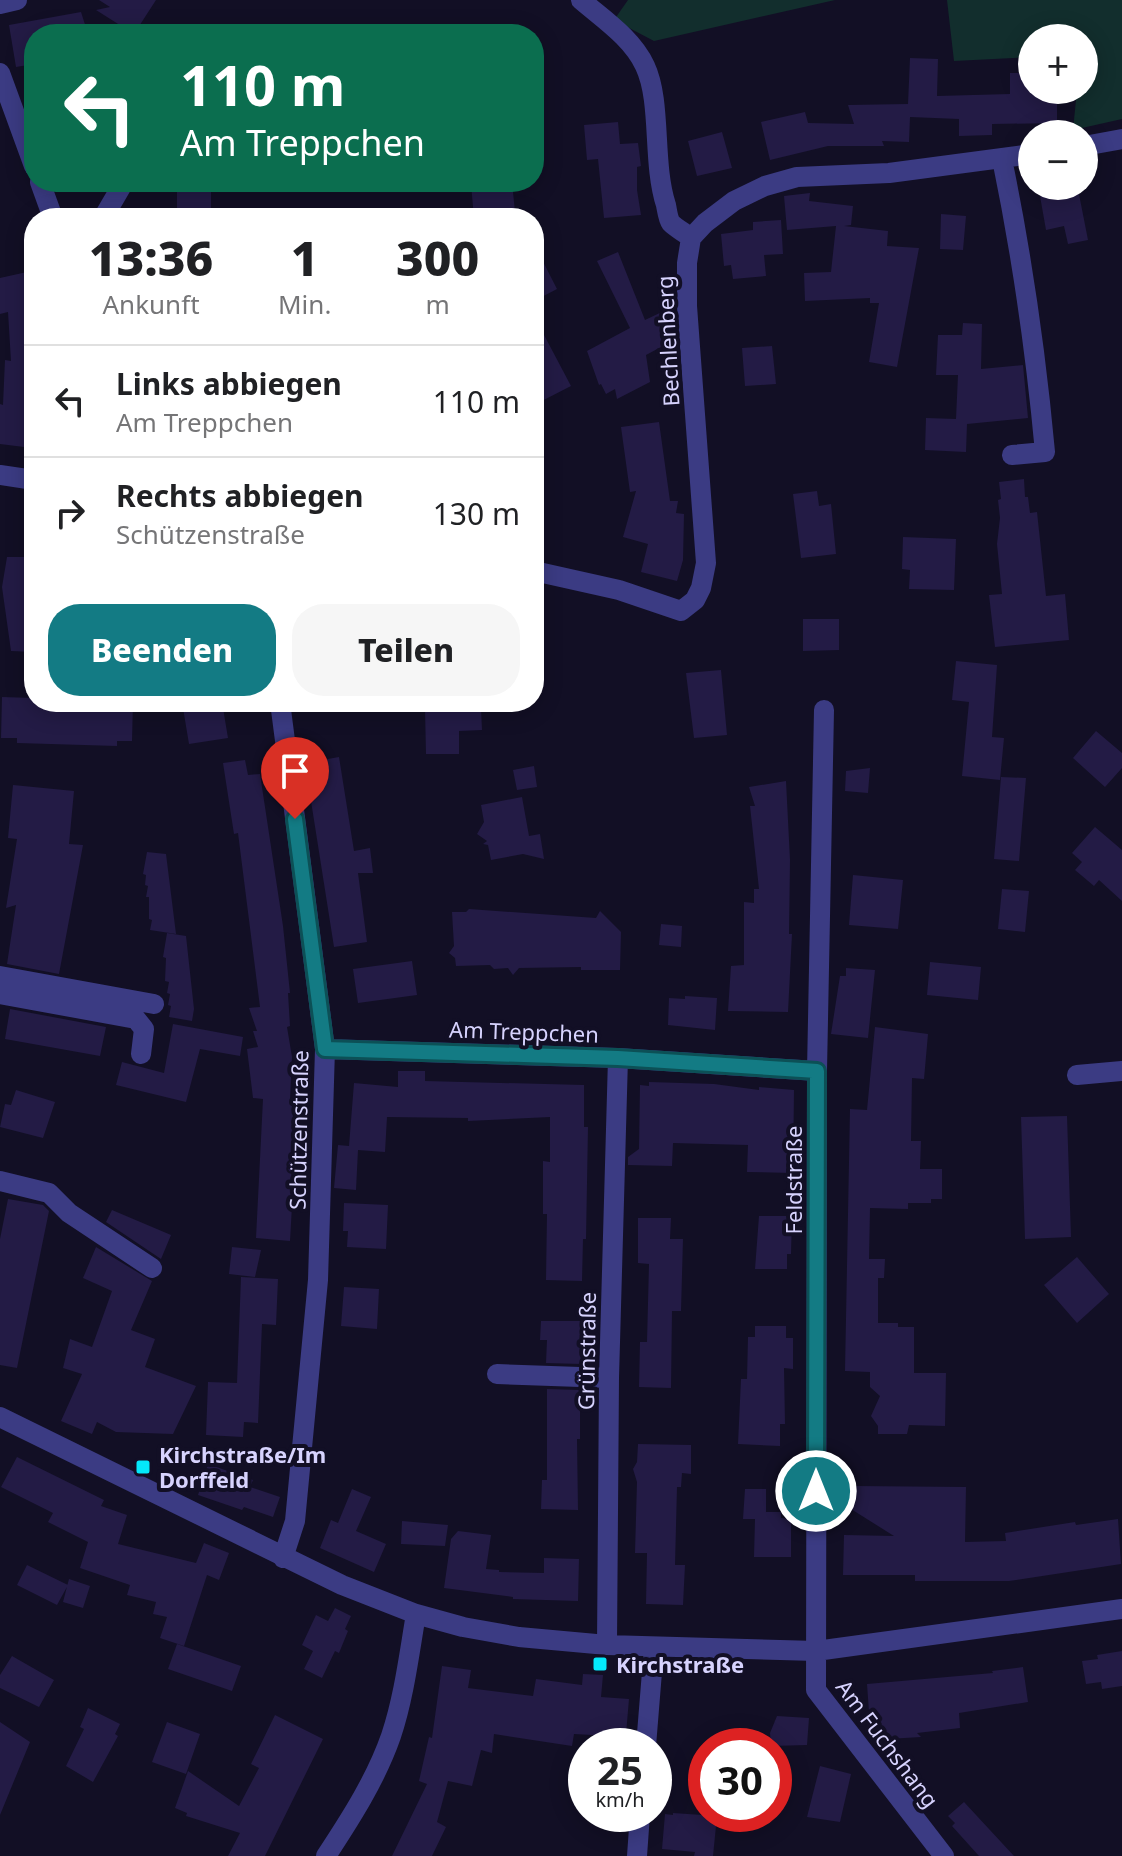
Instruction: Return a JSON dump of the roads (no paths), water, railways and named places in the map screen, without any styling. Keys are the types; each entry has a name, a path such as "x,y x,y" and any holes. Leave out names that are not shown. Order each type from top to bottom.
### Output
{"street":[{"path":"0,4 17,0"},
{"path":"581,0 638,52 646,68 652,87 662,195 671,222 691,238 734,201 765,186 797,177 889,173 1018,156"},
{"path":"0,73 24,139"},
{"path":"1098,145 1118,144"},
{"path":"1002,159 1017,230 1035,350 1045,452 1012,455"},
{"name":"Bechlenberg","path":"544,573 619,590 681,611 695,600 701,588 706,563 688,322 687,263 691,238"},
{"path":"0,475 24,479"},
{"name":"Feldstraße","path":"816,1651 817,1071 824,710"},
{"name":"Schützenstraße","path":"281,712 325,1049 318,1280 295,1521 283,1558"},
{"path":"0,976 154,1004"},
{"path":"0,994 136,1019 144,1029 141,1054"},
{"name":"Am Treppchen","path":"325,1049 618,1058 817,1071"},
{"name":"Grünstraße","path":"607,1645 609,1378 618,1058"},
{"path":"1077,1075 1122,1071"},
{"path":"0,1181 49,1193 69,1213 152,1268"},
{"path":"497,1374 609,1378"},
{"path":"0,1417 342,1585 416,1614 463,1627 519,1637 607,1645 816,1651 1122,1609"},
{"path":"326,1856 373,1778 391,1736 416,1614"},
{"path":"647,1728 654,1647"},
{"name":"Am Fuchshang","path":"816,1651 816,1690 944,1856"},
{"path":"637,1856 639,1832"}],"place":[{"name":"Kirchstraße/Im Dorffeld","path":"143,1467"},
{"name":"Kirchstraße","path":"600,1664"}]}
